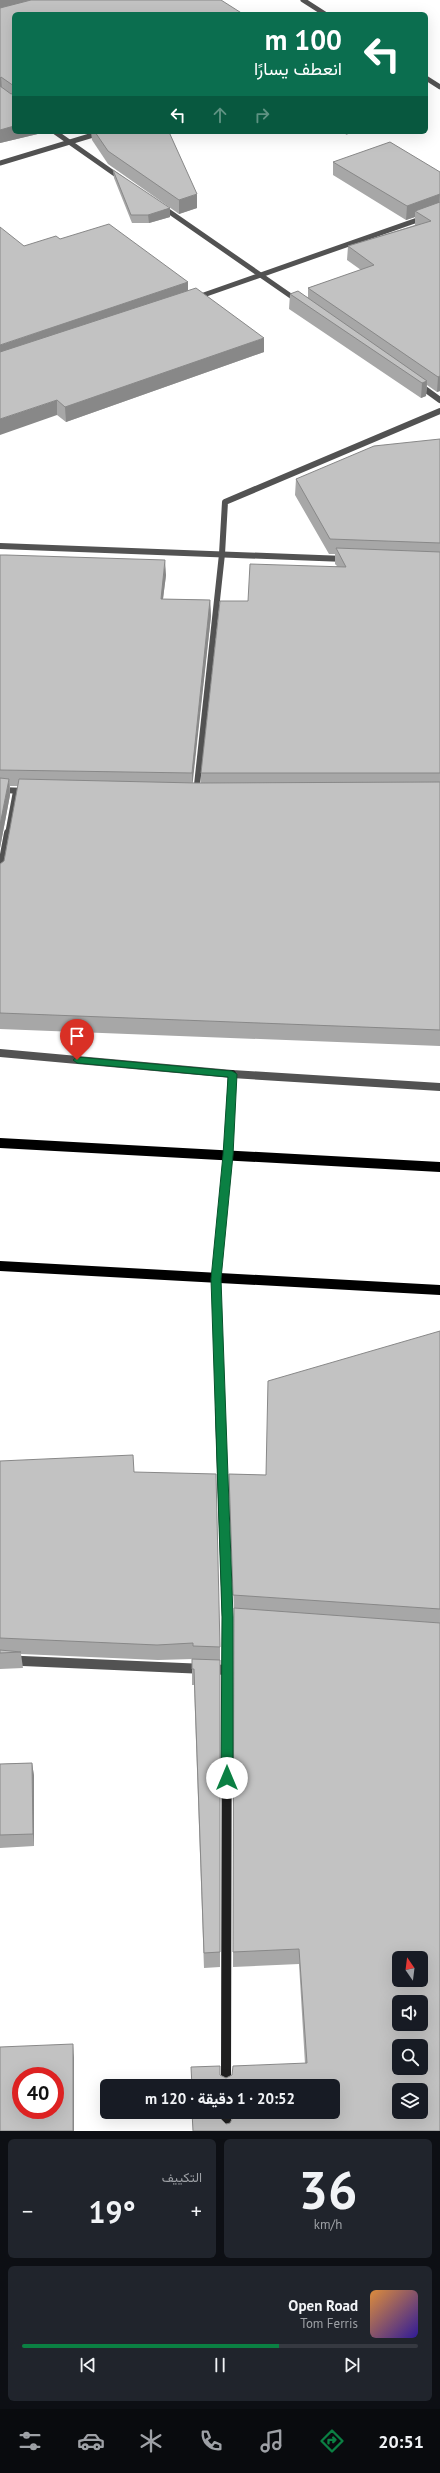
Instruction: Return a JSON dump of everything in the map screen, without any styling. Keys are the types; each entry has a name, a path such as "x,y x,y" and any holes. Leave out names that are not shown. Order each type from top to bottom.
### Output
{"main road":[{"path":"0,1143 440,1167"},
{"path":"0,1266 216,1279 440,1290"}],"street":[{"path":"303,0 322,12"},
{"path":"428,79 440,87"},
{"path":"58,134 127,182"},
{"path":"0,163 96,134"},
{"path":"153,200 306,307"},
{"path":"187,301 262,276 440,212"},
{"path":"414,382 440,400"},
{"path":"196,794 222,554 225,502 440,411"},
{"path":"0,546 354,560"},
{"path":"0,790 39,792"},
{"path":"0,876 16,791"},
{"path":"0,1053 232,1074 440,1087"},
{"path":"226,2079 228,1670 231,1618 216,1279 228,1155 232,1074"},
{"path":"0,1660 228,1670"},
{"path":"226,2119 226,2131"}],"building":[{"path":"31,0 221,0 240,12 12,12 12,85 1,77 0,78 0,8"},
{"path":"0,86 12,94 12,127 0,130"},
{"path":"96,134 170,134 197,194 179,200 108,151"},
{"path":"390,142 440,172 440,194 407,206 333,162"},
{"path":"113,170 170,208 148,215 131,215"},
{"path":"440,202 440,376 438,377 308,288 374,265 348,246 431,221 415,211"},
{"path":"109,224 188,282 0,345 0,227 24,246 56,236 60,239"},
{"path":"196,288 264,338 65,407 57,400 0,419 0,352"},
{"path":"298,291 427,381 422,383 290,294"},
{"path":"440,439 440,543 330,539 296,479 374,446"},
{"path":"336,548 440,552 440,773 201,773 220,601 248,601 250,564 346,567"},
{"path":"0,555 165,560 161,599 210,600 192,773 0,770"},
{"path":"0,778 9,779 0,825"},
{"path":"19,779 196,783 440,782 440,1030 0,1013 0,864 4,861"},
{"path":"440,1331 440,1609 233,1595 229,1474 266,1475 268,1381"},
{"path":"133,1455 134,1472 216,1474 220,1647 193,1646 193,1643 157,1645 0,1638 0,1461"},
{"path":"234,1608 440,1623 440,2131 193,2131 192,2119 221,2119 226,2124 230,2123 232,2119 340,2119 340,2079 192,2079 191,2067 220,2066 220,2075 226,2078 232,2075 233,2066 307,2063 299,1949 233,1952"},
{"path":"0,1650 21,1652 0,1653"},
{"path":"192,1659 220,1660 220,1952 204,1953 194,1669 192,1669"},
{"path":"32,1763 33,1834 0,1835 0,1764"},
{"path":"73,2044 73,2131 0,2131 0,2047"}],"route":[{"path":"77,1060 232,1074 228,1155 216,1279 227,1617 227,1778"}]}
